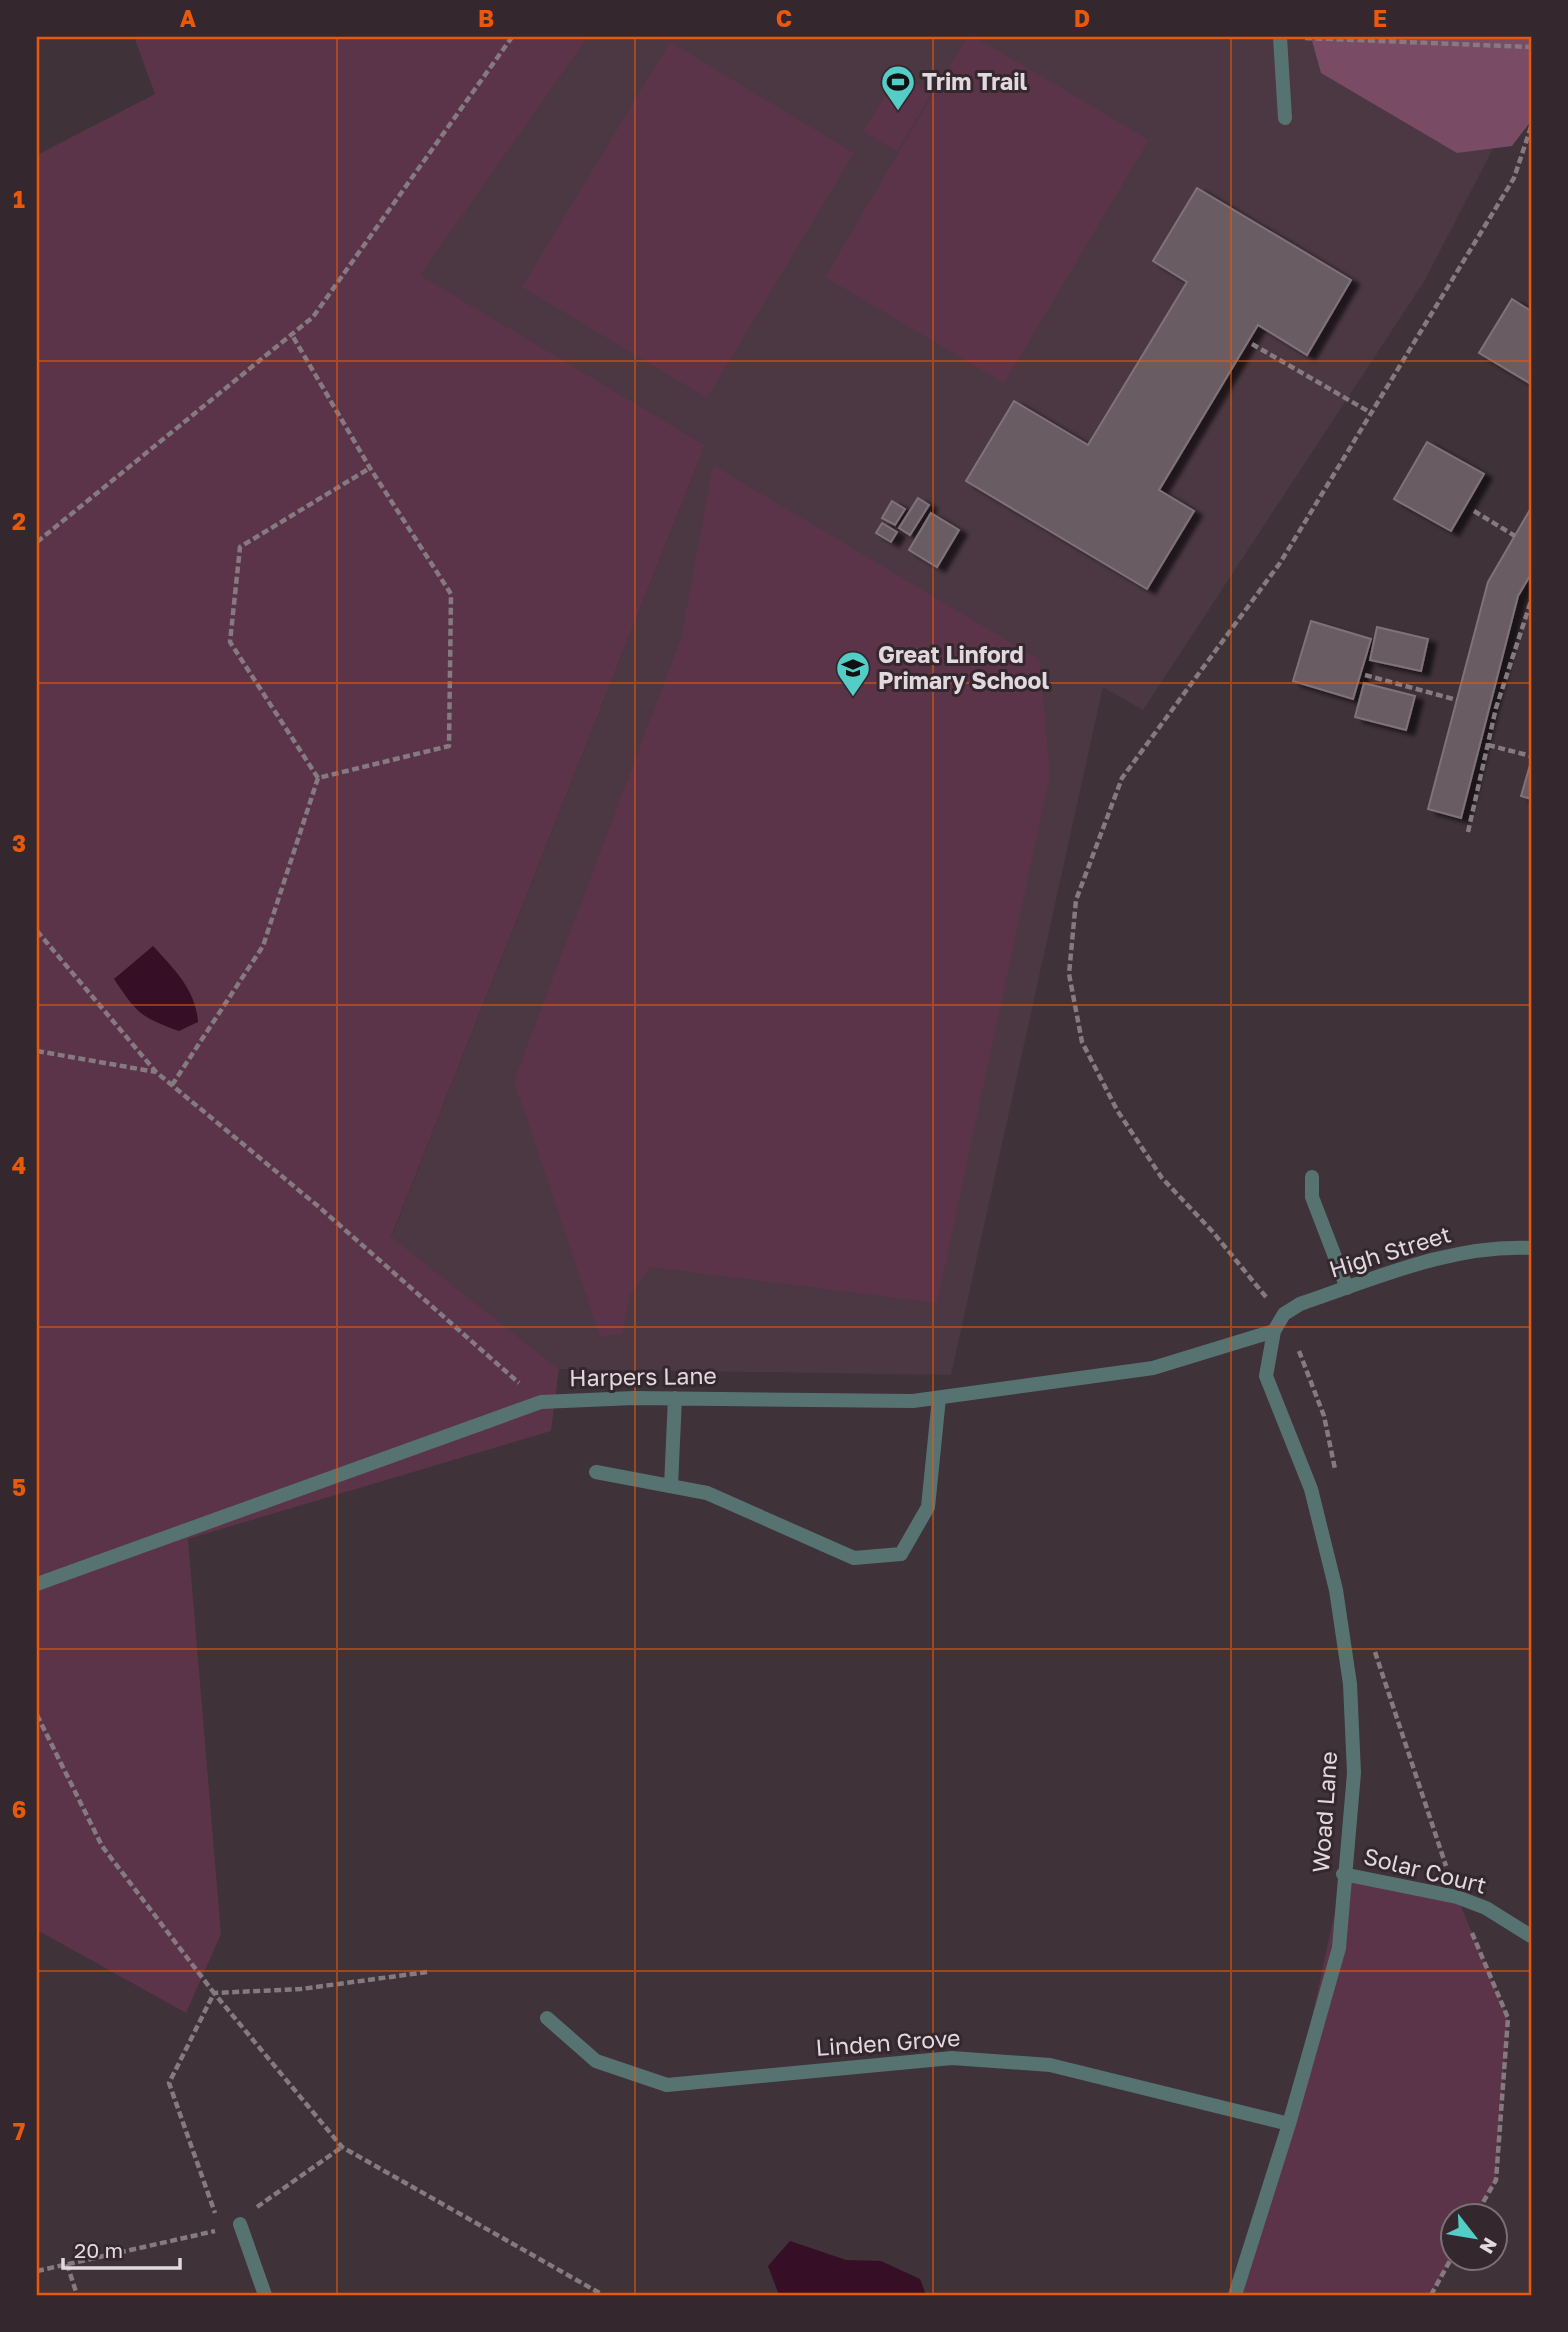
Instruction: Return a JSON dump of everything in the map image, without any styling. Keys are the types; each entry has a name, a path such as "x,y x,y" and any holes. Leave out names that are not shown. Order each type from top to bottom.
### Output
{"street":[{"path":"1280,37 1285,118"},
{"path":"1312,1177 1312,1197 1348,1288"},
{"name":"High Street","path":"1274,1331 1284,1314 1300,1304 1443,1257 1499,1246 1531,1248"},
{"name":"Harpers Lane","path":"37,1584 541,1402 675,1398 913,1401 1153,1368 1274,1331"},
{"name":"Woad Lane","path":"1235,2295 1289,2124 1339,1948 1343,1874 1354,1773 1350,1684 1336,1590 1311,1489 1266,1376 1274,1331"},
{"path":"671,1486 675,1398"},
{"path":"596,1472 707,1493 853,1558 901,1554 928,1507 939,1398"},
{"name":"Solar Court","path":"1343,1874 1457,1897 1486,1908 1531,1936"},
{"name":"Linden Grove","path":"547,2018 596,2061 667,2085 951,2058 1050,2065 1289,2124"},
{"path":"240,2224 265,2295"}],"path":[{"path":"37,542 313,317 512,37"},
{"path":"1293,37 1531,47"},
{"path":"292,335 370,468 451,594 450,746 318,778"},
{"path":"1252,344 1373,414"},
{"path":"318,778 230,642 240,547 370,468"},
{"path":"1474,512 1515,536"},
{"path":"1468,832 1496,708 1531,601"},
{"path":"1365,676 1457,700"},
{"path":"1490,706 1496,708"},
{"path":"1488,746 1531,756"},
{"path":"172,1085 263,946 318,778"},
{"path":"37,931 156,1072 319,1207 541,1402"},
{"path":"37,1051 156,1072"},
{"path":"37,1715 102,1846 214,1993 342,2147 603,2295"},
{"path":"214,1993 301,1989 427,1972"},
{"path":"214,1993 169,2082 220,2229"},
{"path":"37,2271 240,2224 254,2209 342,2147"},
{"path":"67,2264 76,2295"},
{"path":"1431,2295 1444,2272"}],"shaded area":[{"path":"134,37 588,37 420,275 705,445 391,1237 559,1369 551,1431 188,1539 221,1934 186,2013 37,1930 37,155 155,94"},
{"name":"Great Linford Primary School","path":"588,37 1330,37 1530,77 1425,280 1143,710 1103,687 951,1375 559,1369 391,1238 705,445 419,275"},
{"path":"967,37 975,37 1149,140 1004,383 825,277"},
{"path":"1311,37 1531,37 1531,121 1512,146 1457,153 1321,73"},
{"path":"670,42 854,153 707,398 522,287"},
{"name":"Trim Trail","path":"899,73 932,93 897,151 863,131"},
{"path":"713,465 1040,660 1050,775 937,1303 650,1267 630,1295 622,1334 600,1337 514,1081 681,638"},
{"path":"153,946 183,981 193,1000 198,1022 179,1031 140,1012 114,979"},
{"path":"1343,1874 1457,1897 1508,2018 1496,2180 1483,2202 1438,2202 1438,2272 1444,2272 1431,2295 1235,2295 1289,2124"},
{"path":"790,2241 846,2260 881,2261 920,2279 926,2295 779,2295 768,2266"}],"building":[{"path":"1197,188 1351,280 1307,355 1258,325 1159,490 1194,511 1147,589 966,481 1014,401 1088,445 1187,282 1153,261"},
{"path":"1512,299 1531,311 1531,384 1479,353"},
{"path":"1427,442 1484,474 1451,531 1394,499"},
{"path":"918,498 929,505 910,535 899,528"},
{"path":"892,501 905,509 895,525 882,518"},
{"path":"1531,508 1531,574 1518,596 1461,818 1428,809 1488,582"},
{"path":"931,513 959,530 937,567 909,550"},
{"path":"882,523 897,532 891,542 876,533"},
{"path":"1311,621 1371,639 1353,699 1293,681"},
{"path":"1377,627 1428,639 1421,671 1370,660"},
{"path":"1364,683 1415,696 1406,730 1355,717"},
{"path":"1531,765 1531,799 1521,796"}],"place":[{"name":"Trim Trail","path":"898,112"},
{"name":"Great Linford Primary School","path":"853,698"}]}
